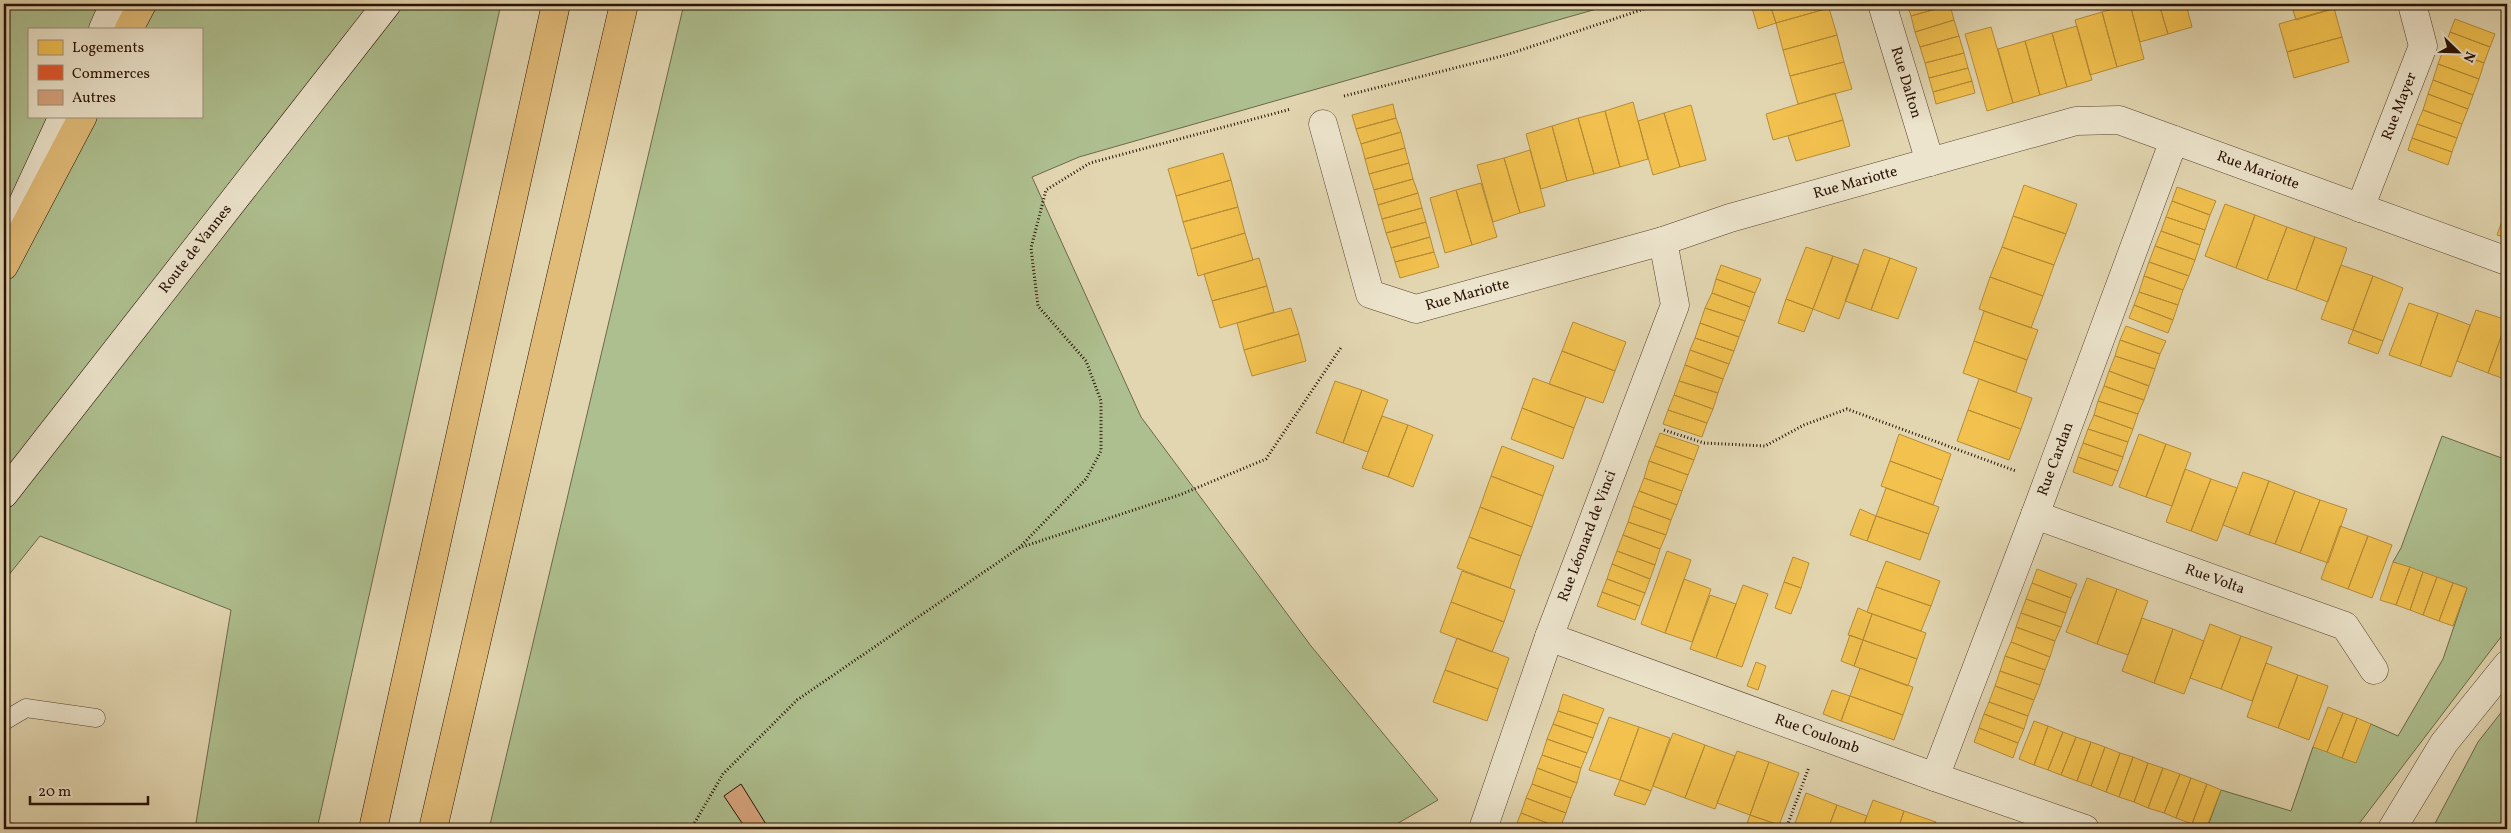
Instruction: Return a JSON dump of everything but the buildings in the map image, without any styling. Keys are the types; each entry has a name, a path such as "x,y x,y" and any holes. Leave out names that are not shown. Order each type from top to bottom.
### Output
{"highway":[{"path":"130,28 142,4"},
{"path":"373,829 556,4"},
{"path":"433,829 624,4"},
{"path":"4,266 82,118"}],"street":[{"path":"103,28 114,4"},
{"name":"Route de Vannes","path":"4,494 387,4"},
{"name":"Rue Dalton","path":"1882,4 1930,162"},
{"name":"Rue Mayer","path":"2360,208 2423,46 2412,4"},
{"path":"4,244 61,118"},
{"name":"Rue Mariotte","path":"1323,124 1370,294 1416,310 1663,241 1730,218 2076,121 2119,120 2507,260"},
{"name":"Rue Cardan","path":"1935,777 2035,516 2174,140"},
{"name":"Rue Léonard de Vinci","path":"1483,829 1549,637 1675,305 1663,241"},
{"name":"Rue Volta","path":"2035,516 2345,626 2374,670"},
{"name":"Rue Coulomb","path":"1549,637 1820,736 2085,829"},
{"path":"2392,829 2444,743 2507,665"}],"lane":[{"path":"4,721 26,708 96,718"}],"path":[{"path":"1336,98 1506,55 1659,4"},
{"path":"691,829 723,774 798,700 1019,548 1086,479 1101,451 1101,401 1086,362 1038,306 1031,248 1046,190 1090,163 1300,107"},
{"path":"1019,548 1182,494 1266,459 1342,346"},
{"path":"1632,418 1704,443 1765,446 1804,425 1847,408 2047,483"},
{"path":"1786,829 1820,736"}],"green space":[{"path":"4,4 501,4 317,829 195,829 231,610 40,536 4,581"},
{"path":"684,4 1614,4 1079,157 1032,177 1141,417 1311,646 1438,800 1388,829 489,829"},
{"path":"2442,436 2507,460 2507,629 2355,829 2207,829 2221,790 2291,811 2313,747 2371,724 2398,736 2443,659 2467,588 2393,562 2401,548"},
{"path":"2507,705 2506,829 2432,829 2478,742"}]}
